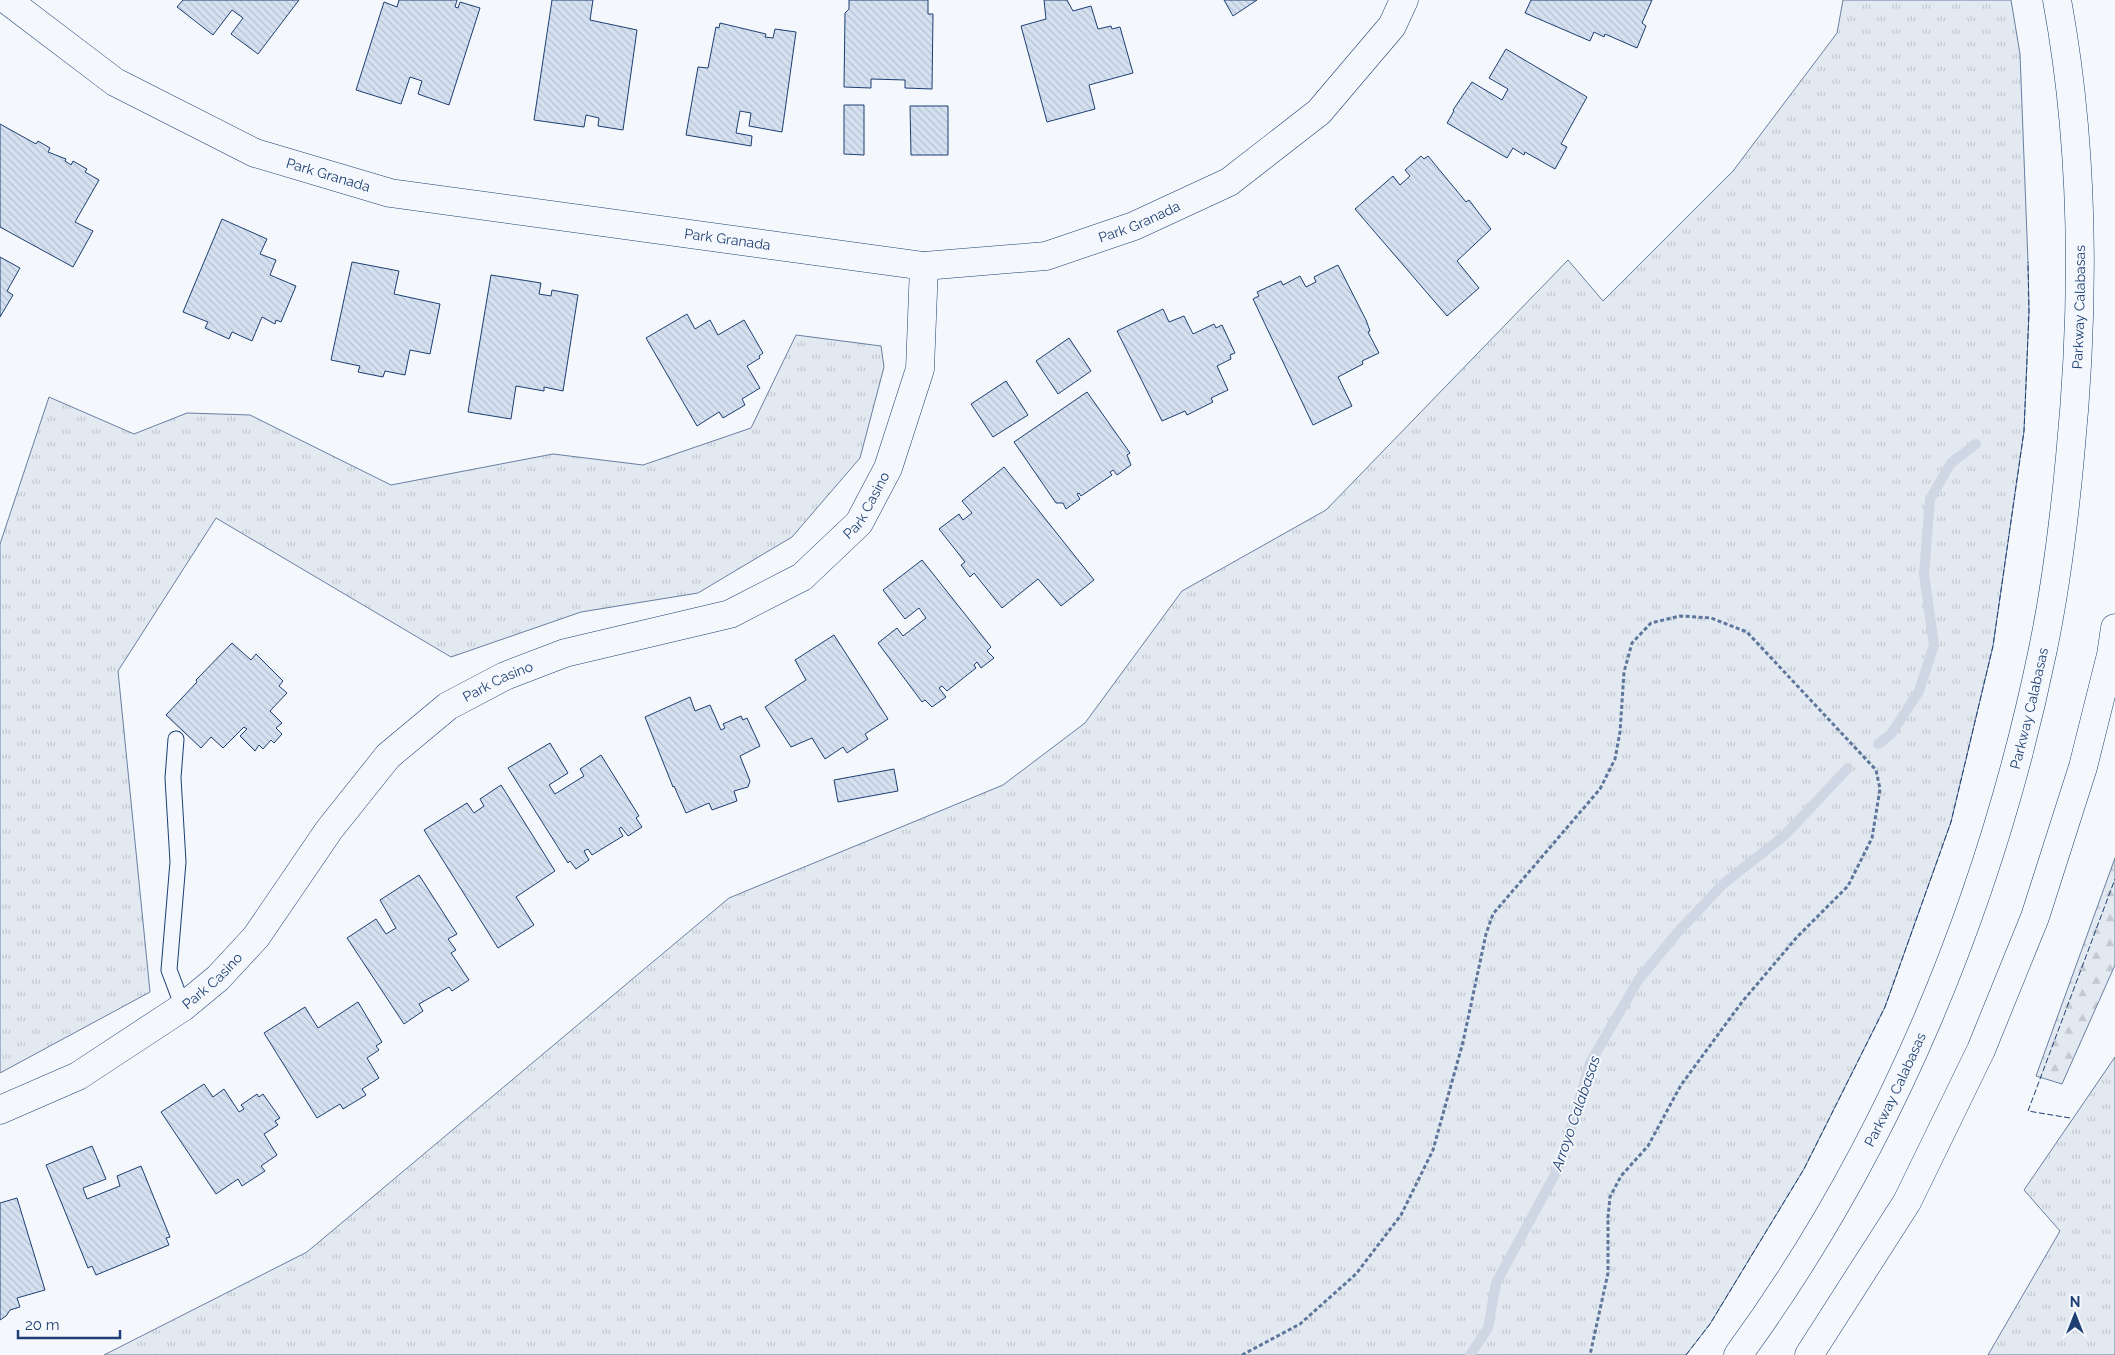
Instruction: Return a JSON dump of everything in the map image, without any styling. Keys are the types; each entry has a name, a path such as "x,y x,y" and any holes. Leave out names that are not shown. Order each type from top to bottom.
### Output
{"street":[{"name":"Park Granada","path":"5,4 115,82 246,149 390,193 924,266 1046,256 1134,226 1228,182 1319,112 1392,26 1404,0"},
{"name":"Parkway Calabasas","path":"1738,1355 1770,1311 1852,1178 1917,1045 1979,889 2019,751 2039,666 2064,518 2075,406 2081,286 2078,165 2058,0"},
{"name":"Park Casino","path":"0,1110 78,1076 183,1007 218,978 256,937 329,830 388,756 448,706 505,676 565,653 730,614 802,577 859,523 888,468 920,369 924,266"},
{"path":"1809,1355 1907,1202 1981,1050 2035,917 2083,767 2111,655 2115,628"}],"lane":[{"path":"176,739 173,778 178,862 169,970 183,1007"}],"path":[{"path":"1242,1355 1300,1324 1349,1280 1401,1215 1433,1150 1462,1042 1486,934 1493,914 1600,789 1615,759 1620,732 1624,672 1632,642 1651,623 1680,616 1711,618 1747,632 1876,770 1880,789 1872,838 1848,886 1797,936 1742,1002 1681,1085 1648,1146 1621,1176 1610,1197 1608,1273 1590,1355"}],"green space":[{"path":"1843,0 2011,0 2020,54 2028,262 2029,312 2024,431 1993,646 1951,822 1885,1007 1804,1169 1710,1324 1686,1355 104,1355 307,1252 729,898 1003,785 1085,723 1182,591 1326,510 1568,260 1603,301 1733,171 1837,33"},
{"path":"796,335 881,346 884,367 860,458 792,537 698,593 581,612 451,657 216,518 118,671 150,992 0,1073 0,544 49,397 134,434 187,413 250,415 391,485 553,454 643,465 751,428"},
{"path":"2115,858 2115,965 2062,1084 2036,1076"},
{"path":"2115,1057 2115,1355 1988,1355 2060,1231 2024,1190"}],"building":[{"path":"183,0 299,0 258,54 231,34 243,18 232,10 213,35 177,7"},
{"path":"399,0 457,0 455,7 458,8 460,2 480,8 449,105 418,94 422,81 410,77 401,104 356,90 384,2 397,7"},
{"path":"552,0 593,0 590,20 637,30 623,130 598,126 599,118 586,115 584,127 534,120"},
{"path":"849,0 928,0 928,14 933,14 932,89 905,88 905,80 871,79 871,88 844,87 845,13 849,9"},
{"path":"1044,0 1067,0 1073,11 1091,6 1098,29 1111,26 1112,29 1120,27 1133,73 1089,85 1095,109 1047,122 1021,26 1046,19"},
{"path":"1224,0 1257,0 1233,16"},
{"path":"1531,0 1652,0 1642,23 1646,26 1637,48 1605,34 1604,37 1594,32 1590,41 1525,13"},
{"path":"720,23 766,34 765,37 773,38 775,29 796,32 782,132 749,126 751,113 740,111 736,133 752,136 751,146 686,135 698,67 708,68 716,27 719,28"},
{"path":"1506,49 1587,97 1561,144 1567,147 1555,169 1525,152 1524,155 1513,148 1507,158 1447,123 1453,110 1472,82 1502,100 1508,89 1489,78"},
{"path":"844,105 864,105 864,155 844,154"},
{"path":"910,106 948,106 948,155 911,155"},
{"path":"0,124 36,144 38,141 50,148 48,152 66,159 65,161 71,165 73,161 87,169 85,172 99,180 75,222 93,231 73,267 0,227"},
{"path":"1421,156 1424,159 1428,156 1466,202 1469,200 1491,229 1457,261 1479,288 1447,316 1355,209 1393,176 1400,185 1410,176 1405,170"},
{"path":"222,219 267,239 260,254 276,260 270,275 296,286 281,322 276,320 275,324 262,317 252,341 232,332 229,339 205,328 208,322 183,312"},
{"path":"0,257 20,268 7,291 13,295 0,317"},
{"path":"352,262 399,271 394,294 440,304 430,354 410,350 405,375 385,371 383,377 358,372 360,366 331,360"},
{"path":"1338,265 1366,320 1370,331 1368,332 1379,353 1362,361 1363,364 1338,377 1352,406 1313,425 1253,299 1259,296 1257,292 1281,281 1283,285 1300,276 1306,287 1316,282 1314,277"},
{"path":"491,275 541,283 539,294 551,296 552,290 578,295 563,391 544,387 544,391 516,386 511,419 468,412"},
{"path":"1163,309 1169,322 1184,316 1193,334 1214,324 1216,328 1222,325 1235,353 1230,355 1231,359 1217,366 1228,390 1211,398 1213,402 1187,415 1185,411 1162,421 1117,331"},
{"path":"687,314 695,329 710,320 718,335 744,320 763,353 759,356 760,358 747,366 760,388 742,399 745,405 723,418 719,412 697,426 646,338"},
{"path":"1069,338 1091,371 1058,394 1036,361"},
{"path":"1006,381 1028,415 993,437 971,404"},
{"path":"1087,392 1130,453 1127,455 1131,465 1117,475 1113,470 1110,472 1112,475 1081,496 1079,493 1077,494 1080,499 1066,509 1063,503 1056,503 1014,442"},
{"path":"1004,467 1094,580 1061,606 1038,579 1002,608 974,573 970,577 961,565 965,562 939,529 959,514 963,520 972,513 962,501"},
{"path":"922,560 991,647 987,651 994,658 981,668 977,662 974,665 976,668 947,691 942,686 939,688 946,697 932,707 925,700 922,702 878,643 897,628 903,636 926,618 919,608 905,619 883,590"},
{"path":"834,635 888,719 865,734 868,739 847,753 843,747 825,759 812,738 791,747 765,707 806,680 795,660"},
{"path":"232,643 251,660 256,654 283,681 279,686 287,693 270,711 282,723 276,728 282,734 274,743 271,740 263,749 259,745 255,751 240,736 247,729 244,727 223,748 211,737 201,748 166,715 197,682 196,680"},
{"path":"690,697 695,711 710,705 721,730 725,728 723,724 741,716 743,720 747,718 760,746 740,756 750,781 748,787 734,791 737,801 712,810 709,803 686,813 673,787 645,717"},
{"path":"550,743 568,773 549,785 555,794 584,776 580,769 601,755 639,816 636,818 642,827 628,836 621,827 619,829 623,836 592,855 588,849 584,851 589,860 576,869 570,861 568,863 508,768"},
{"path":"894,769 898,791 838,802 834,780"},
{"path":"501,785 555,871 516,897 534,925 498,948 424,830 467,803 474,813 484,806 480,799"},
{"path":"419,875 457,934 448,939 456,950 451,953 469,980 452,991 449,987 419,1004 423,1011 404,1024 347,938 376,919 386,934 396,928 380,900"},
{"path":"358,1002 382,1042 376,1046 379,1050 367,1058 379,1078 362,1089 366,1095 343,1109 340,1104 317,1118 264,1033 305,1007 318,1028"},
{"path":"204,1084 213,1097 224,1089 239,1112 244,1109 241,1105 257,1094 259,1097 263,1094 280,1118 275,1121 278,1125 264,1134 277,1155 261,1166 265,1171 242,1186 238,1179 216,1194 161,1112"},
{"path":"92,1146 106,1179 83,1188 87,1199 120,1186 117,1176 141,1166 170,1237 166,1238 169,1245 96,1275 92,1266 88,1268 46,1165"},
{"path":"17,1198 45,1290 17,1298 20,1307 10,1310 0,1320 0,1203"}],"waterway":[{"name":"Arroyo Calabasas","path":"1878,744 1891,734 1919,691 1934,645 1924,574 1930,499 1951,463 1976,444"},
{"name":"Arroyo Calabasas","path":"1470,1355 1488,1328 1496,1283 1559,1167 1590,1063 1639,979 1677,933 1723,884 1784,836 1848,768"}],"fence":[{"path":"1686,1355 1710,1324 1804,1169 1885,1007 1951,822 1993,646 2024,431 2029,312 2028,262"},
{"path":"2070,1118 2028,1111 2115,879"}]}
